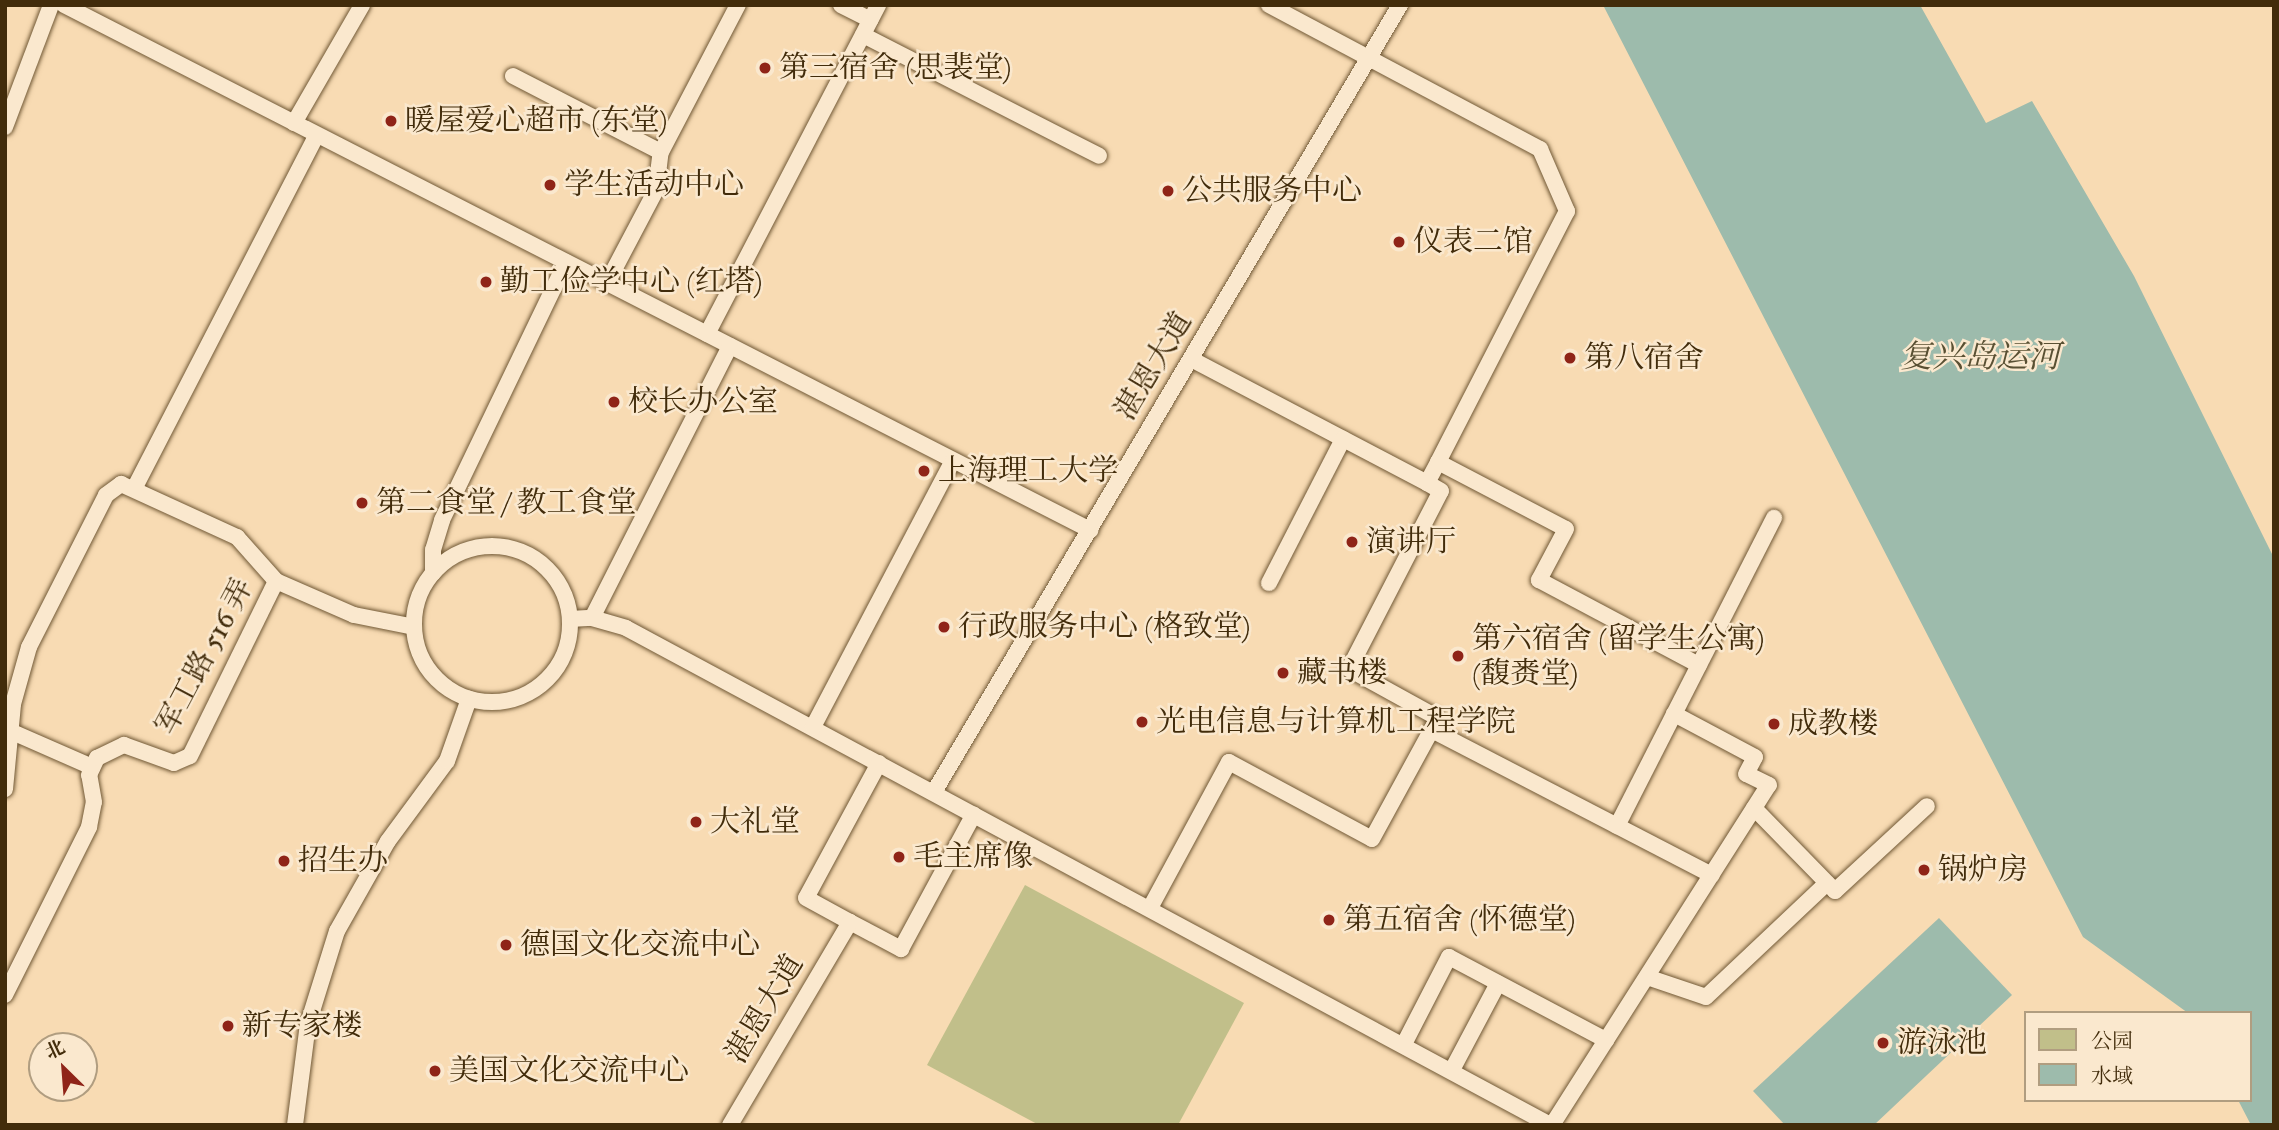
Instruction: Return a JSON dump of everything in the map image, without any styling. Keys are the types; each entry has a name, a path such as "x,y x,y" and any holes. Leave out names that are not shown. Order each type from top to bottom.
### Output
{"lane":[{"path":"5,127 51,5"},
{"path":"64,5 1090,530"},
{"path":"295,123 362,5"},
{"path":"607,283 656,190 661,152 738,5"},
{"path":"841,5 867,27 1099,156"},
{"path":"707,334 878,5"},
{"path":"1269,5 1540,149 1567,211 1427,484"},
{"name":"湛恩大道","path":"934,792 1400,5"},
{"path":"513,76 661,152"},
{"path":"5,789 10,732 29,647 82,542 113,488 135,487 317,135"},
{"path":"433,573 433,550 442,520 566,262"},
{"path":"592,618 730,346"},
{"path":"1150,908 1229,762 1372,839 1438,718 1349,669 1441,491 1191,359"},
{"path":"1269,583 1343,439"},
{"path":"813,727 953,460"},
{"path":"1438,462 1566,529 1539,580 1699,665"},
{"name":"军工路 516 弄","path":"92,767 105,751 124,745 174,763 190,756 276,581 237,537 135,487"},
{"path":"1617,826 1774,518"},
{"path":"482,546 508,547 533,557 551,573 565,594 570,619 566,651 551,676 527,694 498,702 469,699 440,684 420,657 414,627 418,598 433,573 457,554 482,546"},
{"path":"276,581 354,615 414,627"},
{"path":"570,619 592,618 626,628 1551,1125 1769,785 1746,774 1755,757 1674,714"},
{"path":"295,1125 308,1024 337,931 388,841 447,761 469,699"},
{"path":"1432,730 1712,875"},
{"path":"5,995 89,827 94,802 89,782 92,767 10,732"},
{"path":"879,763 806,898 850,922 901,949 975,814"},
{"path":"1755,807 1836,891 1927,806"},
{"path":"1647,977 1706,997 1828,883"},
{"name":"湛恩大道","path":"730,1125 850,922"},
{"path":"1404,1044 1449,957 1606,1040"},
{"path":"1452,1070 1497,983"}],"green space":[{"path":"1025,885 1244,1003 1178,1125 1039,1125 927,1065"}],"water":[{"name":"复兴岛运河","path":"1603,5 1920,5 1986,123 2032,101 2134,276 2274,558 2274,1125 2251,1125 2239,1102 2251,1102 2251,1011 2185,1011 2083,937"},
{"name":"游泳池","path":"1939,918 2012,995 1874,1125 1785,1125 1753,1091"}],"place":[{"name":"第三宿舍 (思裴堂)","path":"765,68"},
{"name":"暖屋爱心超市 (东堂)","path":"391,121"},
{"name":"学生活动中心","path":"550,185"},
{"name":"公共服务中心","path":"1168,191"},
{"name":"仪表二馆","path":"1399,242"},
{"name":"勤工俭学中心 (红塔)","path":"486,282"},
{"name":"第八宿舍","path":"1570,358"},
{"name":"校长办公室","path":"614,402"},
{"name":"上海理工大学","path":"924,471"},
{"name":"第二食堂 / 教工食堂","path":"362,503"},
{"name":"演讲厅","path":"1352,542"},
{"name":"行政服务中心 (格致堂)","path":"944,627"},
{"name":"第六宿舍 (留学生公寓) (馥赉堂)","path":"1458,656"},
{"name":"藏书楼","path":"1283,673"},
{"name":"光电信息与计算机工程学院","path":"1142,722"},
{"name":"成教楼","path":"1774,724"},
{"name":"大礼堂","path":"696,822"},
{"name":"毛主席像","path":"899,857"},
{"name":"招生办","path":"284,861"},
{"name":"锅炉房","path":"1924,870"},
{"name":"第五宿舍 (怀德堂)","path":"1329,920"},
{"name":"德国文化交流中心","path":"506,945"},
{"name":"新专家楼","path":"228,1026"},
{"name":"游泳池","path":"1883,1043"},
{"name":"美国文化交流中心","path":"435,1071"}]}
